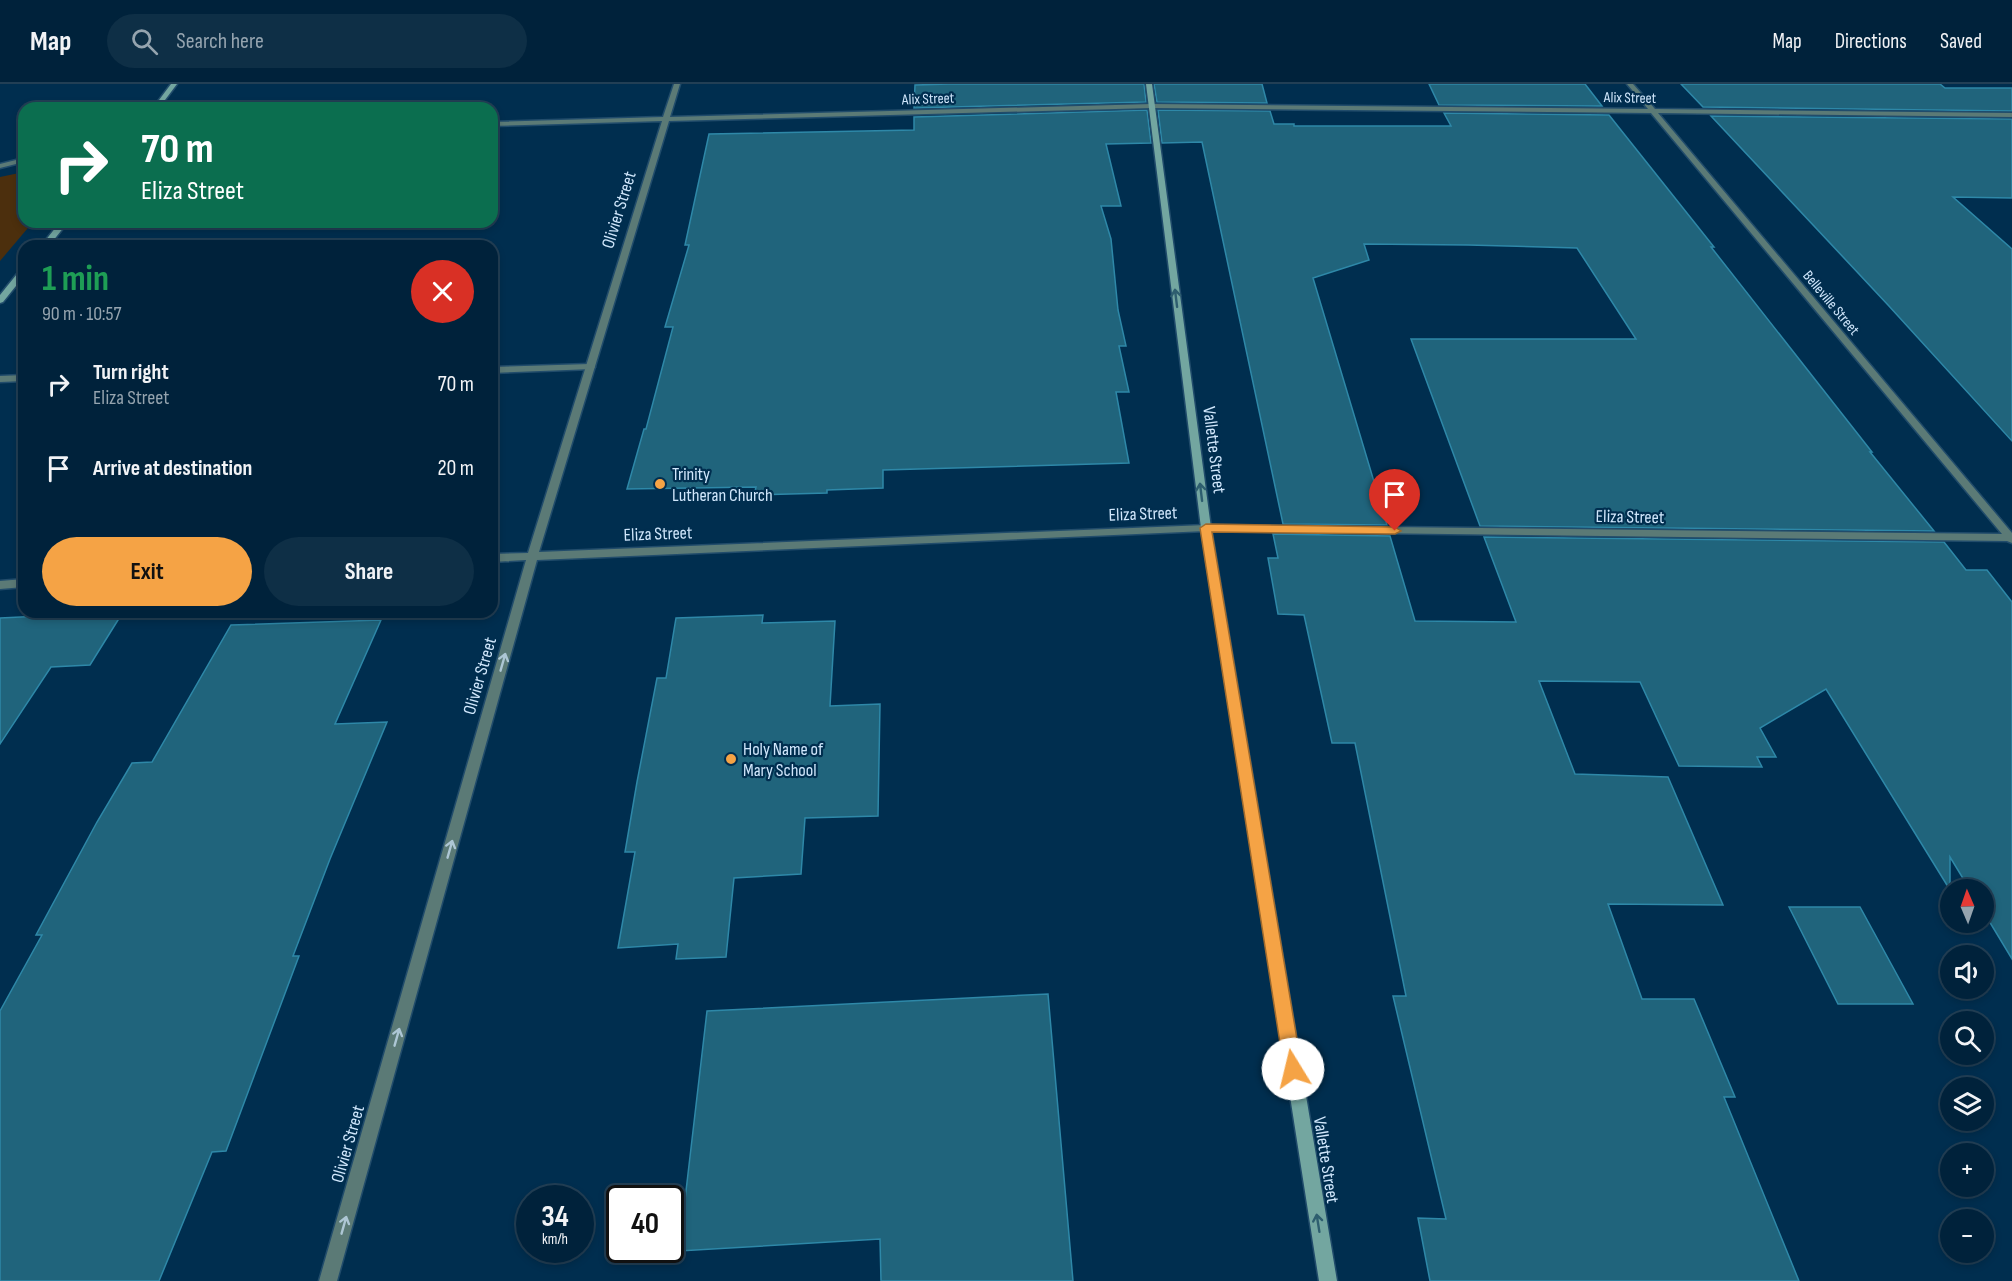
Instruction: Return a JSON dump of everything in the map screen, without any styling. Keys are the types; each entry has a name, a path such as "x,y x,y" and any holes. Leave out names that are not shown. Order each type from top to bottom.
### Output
{"street":[{"path":"160,102 174,84"},
{"name":"Olivier Street","path":"328,1281 533,555 677,84"},
{"name":"Vallette Street","path":"1149,84 1206,528 1328,1281"},
{"name":"Belleville Street","path":"1630,84 2011,539"},
{"name":"Alix Street","path":"498,124 1152,106 2012,115"},
{"path":"0,165 18,161"},
{"path":"50,240 59,228"},
{"path":"0,300 18,278"},
{"path":"498,370 590,367"},
{"path":"0,379 18,378"},
{"name":"Eliza Street","path":"498,558 1206,528 2011,539"},
{"path":"0,585 18,584"}],"shaded area":[{"path":"18,173 18,228 28,228 0,261 0,177"}],"building":[{"path":"1144,84 1146,102 914,108 915,85"},
{"path":"1154,84 1262,84 1267,103 1157,102"},
{"path":"1429,84 1585,84 1602,106 1439,105"},
{"path":"1681,84 1940,84 1945,88 2012,88 2012,111 1703,107"},
{"path":"1147,110 1151,143 1106,144 1121,206 1101,206 1111,239 1118,310 1126,346 1119,346 1129,392 1116,392 1129,463 883,470 883,488 827,490 827,493 754,495 756,487 627,489 644,429 646,429 673,327 665,327 689,245 685,245 709,134 914,130 914,117"},
{"path":"1158,110 1270,111 1274,124 1294,124 1294,126 1451,126 1444,113 1609,115 1934,531 1480,526 1411,339 1636,339 1577,248 1468,245 1364,244 1369,260 1313,278 1387,525 1283,524 1202,142 1162,143"},
{"path":"1711,116 2012,119 2012,198 1953,197 2012,249 2012,441 1888,305"},
{"path":"1273,534 1390,536 1415,621 1516,622 1484,537 1944,542 1966,570 1987,570 2012,602 2012,959 1994,929 1994,879 1963,879 1950,857 1950,879 1943,879 1826,689 1760,728 1776,757 1757,757 1762,767 1679,766 1640,682 1539,681 1575,774 1668,777 1723,905 1608,904 1642,999 1694,999 1735,1097 1724,1097 1799,1281 1430,1281 1418,1218 1446,1219 1393,996 1406,996 1355,743 1332,743 1304,615 1278,614 1268,558 1278,558"},
{"path":"763,615 762,623 835,621 830,706 880,704 878,816 805,818 801,874 734,878 726,957 676,959 678,944 618,948 635,852 625,852 637,782 657,678 666,678 676,618"},
{"path":"0,618 119,618 90,665 51,667 0,744"},
{"path":"381,620 335,724 387,722 330,859 293,956 299,956 226,1151 212,1152 159,1281 0,1281 0,1011 42,935 36,935 97,822 132,763 152,762 231,625"},
{"path":"1789,907 1860,907 1913,1004 1838,1004"},
{"path":"1048,994 1073,1281 881,1281 880,1239 684,1251 684,1208 707,1011"}],"place":[{"name":"Trinity Lutheran Church","path":"660,484"},
{"name":"Holy Name of Mary School","path":"731,759"}],"route":[{"path":"1293,1069 1206,528 1395,531"}]}
